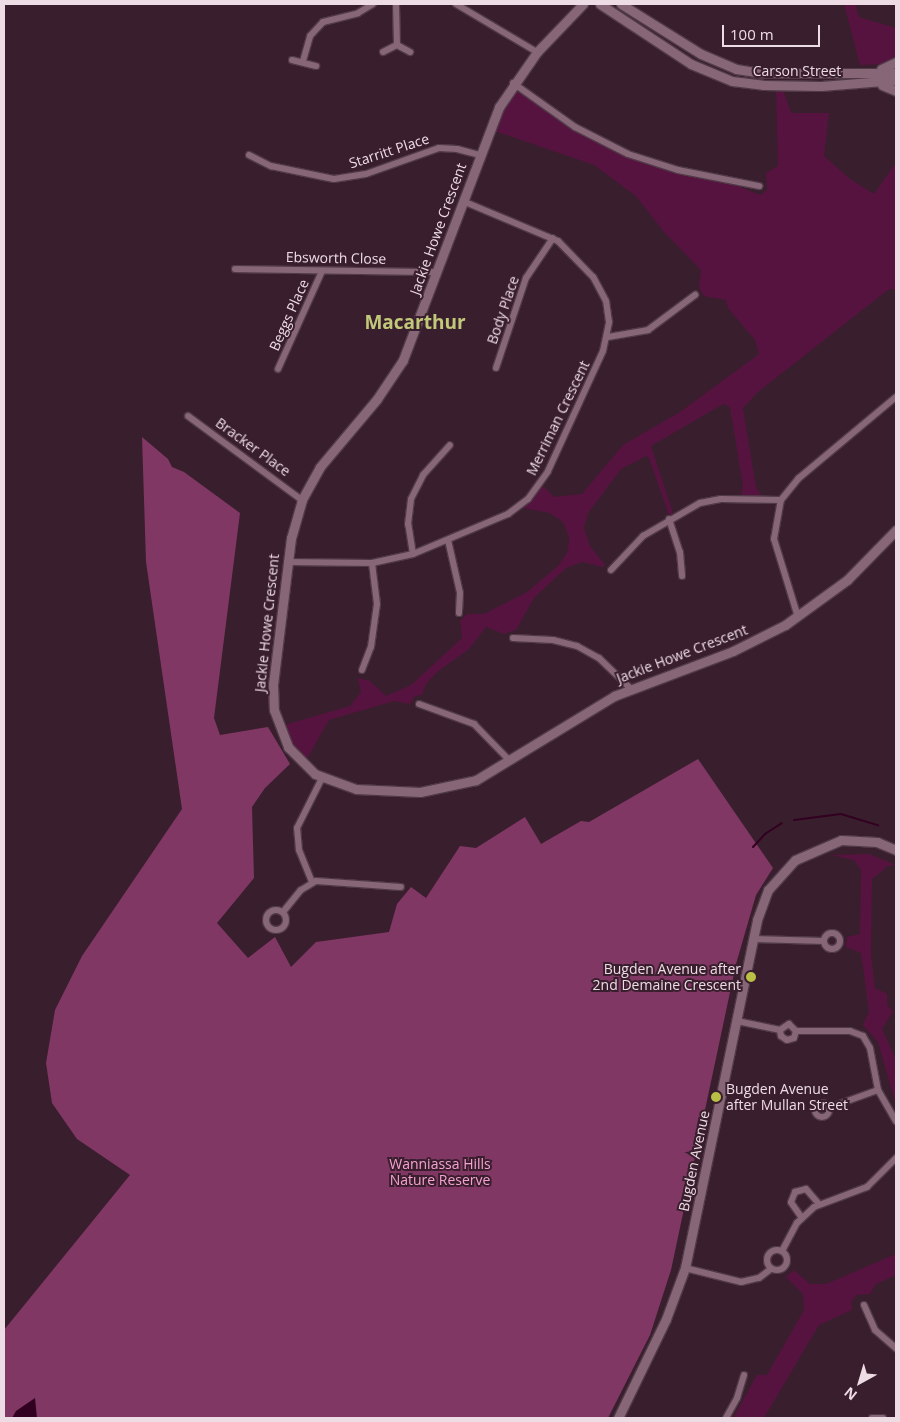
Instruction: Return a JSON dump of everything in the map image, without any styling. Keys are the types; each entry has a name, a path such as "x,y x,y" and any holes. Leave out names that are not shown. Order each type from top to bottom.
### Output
{"street":[{"path":"303,62 310,36 323,22 358,13 373,4"},
{"path":"396,4 397,45"},
{"path":"456,4 538,52"},
{"name":"Jackie Howe Crescent","path":"583,4 538,52 513,83 490,126 403,360 377,399 320,467 302,500 287,562 272,684 274,710 288,747 303,765 322,778 356,788 420,792 476,780 510,761 567,722 630,688 733,651 798,617 847,580 896,530"},
{"name":"Carson Street","path":"600,4 684,59 726,80 763,85 869,84 896,80"},
{"name":"Carson Street","path":"621,4 701,54 736,69 771,73 896,72"},
{"path":"383,52 397,45"},
{"path":"397,45 410,52"},
{"path":"292,60 316,66"},
{"path":"869,71 886,68 896,62"},
{"path":"513,83 561,118 617,149 678,170 759,186"},
{"path":"869,84 887,85 896,91"},
{"name":"Starritt Place","path":"249,155 271,166 334,180 366,174 439,148 457,149 480,155"},
{"name":"Merriman Crescent","path":"287,562 372,563 413,554 508,514 536,490 548,471 608,336 609,314 601,288 571,253 553,238 463,201"},
{"name":"Body Place","path":"496,368 526,278 553,238"},
{"name":"Ebsworth Close","path":"235,269 437,272"},
{"name":"Beggs Place","path":"278,369 322,270"},
{"path":"608,336 648,330 696,295"},
{"path":"798,617 774,539 781,500 799,478 896,397"},
{"name":"Bracker Place","path":"188,416 302,500"},
{"path":"413,554 408,524 411,499 423,475 450,445"},
{"path":"612,570 643,536 669,519 714,500 781,500"},
{"path":"669,519 680,552 682,576"},
{"path":"448,540 460,593 459,613"},
{"path":"362,670 371,647 376,604 372,563"},
{"path":"513,638 553,640 578,646 599,658 630,688"},
{"path":"419,704 474,724 510,761"},
{"path":"312,882 299,850 297,828 322,778"},
{"name":"Bugden Avenue","path":"618,1418 670,1310 685,1268 761,904 777,876 795,860 831,844 854,840 877,842 896,850"},
{"name":"Bugden Avenue","path":"831,844 868,845 896,854"},
{"path":"283,912 312,882 326,880 401,886"},
{"path":"753,939 824,941"},
{"path":"736,1021 780,1030 789,1024 796,1031 850,1031 863,1036 870,1048 878,1090 896,1121"},
{"path":"780,1030 781,1036 787,1040 794,1038 796,1031"},
{"path":"828,1108 878,1090"},
{"path":"782,1251 802,1218 819,1204 867,1186 894,1167 896,1158"},
{"path":"802,1218 791,1202 795,1192 806,1189 819,1204"},
{"path":"771,1269 767,1257 773,1251 782,1251"},
{"path":"685,1268 741,1282 759,1278 771,1269 780,1271 787,1266 787,1257 782,1251"},
{"path":"864,1305 875,1330 896,1348"},
{"path":"726,1418 738,1398 744,1376"},
{"path":"872,1418 883,1418"}],"shaded area":[{"path":"844,4 855,4 859,17 896,28 896,54 889,64 860,65"},
{"path":"776,89 784,92 791,113 829,113 824,156 850,179 874,194 896,163 896,290 889,289 758,392 743,408 756,488 763,497 741,495 743,486 730,407 723,404 651,446 673,513 669,515 649,458 646,456 621,469 588,513 584,528 590,546 605,565 603,567 582,562 566,568 534,598 516,630 504,634 486,627 469,649 437,672 426,684 422,695 415,696 410,704 394,701 329,720 305,762 281,726 350,706 361,692 358,678 370,681 386,696 411,685 462,638 460,621 467,614 484,614 527,592 559,565 568,551 569,537 563,522 550,513 524,508 543,486 554,497 582,494 623,445 680,412 759,354 755,340 728,308 726,300 704,296 699,288 701,270 664,232 636,196 594,165 492,130 509,97 514,92 520,92 581,134 651,165 733,184 760,195 767,190 766,173 778,166"},
{"path":"869,854 896,865 888,866 872,879 871,954 875,988 887,994 887,1005 893,1011 882,1029 896,1059 896,1105 878,1042 863,1025 869,1012 861,953 846,947 847,937 860,934 861,870 854,860 831,855"},
{"path":"896,1254 896,1275 876,1284 870,1294 856,1295 851,1302 852,1310 819,1325 764,1418 733,1418 757,1375 767,1375 804,1310 803,1294 786,1277 794,1270 810,1284 826,1284"},
{"path":"35,1398 37,1418 12,1418 16,1411"}],"green space":[{"name":"Wanniassa Hills Nature Reserve","path":"142,437 168,459 172,467 184,472 240,513 214,718 220,735 268,727 290,764 265,788 252,807 254,878 217,923 248,958 275,937 291,967 316,942 389,932 397,904 411,887 426,898 460,846 476,848 525,817 541,844 581,821 589,822 698,759 773,868 756,895 736,964 671,1270 650,1335 608,1418 4,1418 4,1330 130,1175 77,1139 52,1103 46,1063 55,1010 82,956 182,809 146,562"}],"waterway":[{"path":"794,820 841,814 878,825"},
{"path":"753,847 765,834 782,823"}],"place":[{"name":"Bugden Avenue after 2nd Demaine Crescent","path":"751,977"},
{"name":"Bugden Avenue after Mullan Street","path":"716,1097"}],"district":[{"name":"Macarthur","path":"415,323"}]}
